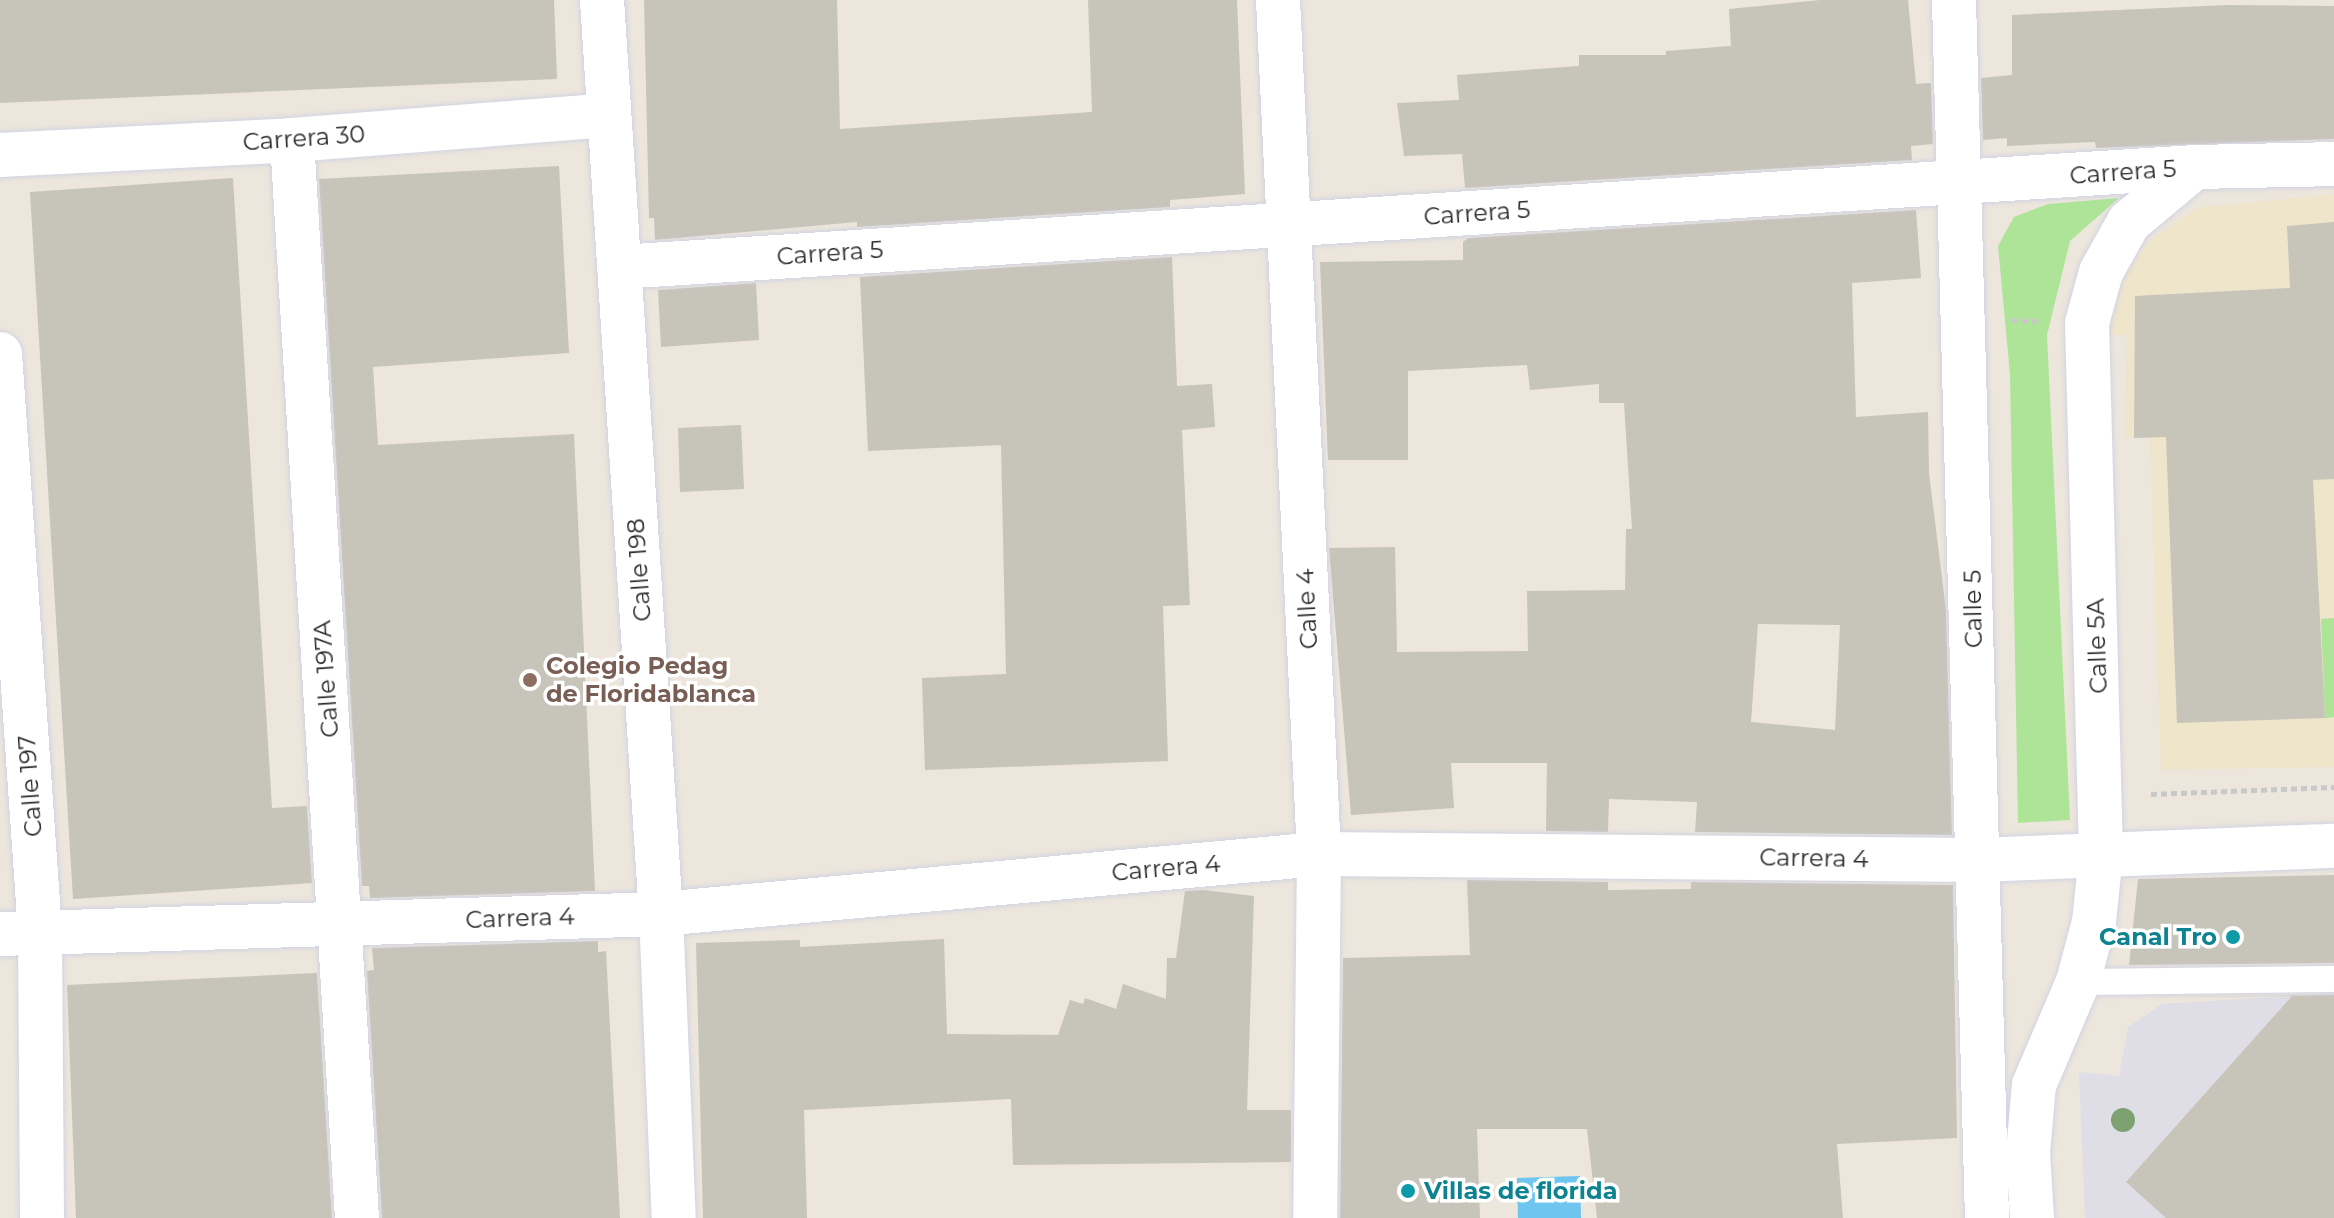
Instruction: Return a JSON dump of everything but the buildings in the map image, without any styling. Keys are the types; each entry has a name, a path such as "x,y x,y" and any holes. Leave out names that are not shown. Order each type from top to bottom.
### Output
{"street":[{"name":"Calle 198","path":"602,0 661,914 674,1218"},
{"name":"Calle 4","path":"1278,0 1319,854 1315,1218"},
{"name":"Calle 5","path":"1954,0 1963,182 1987,1218"},
{"name":"Carrera 30","path":"0,155 292,140 608,115"},
{"name":"Calle 197A","path":"292,140 357,1218"},
{"name":"Carrera 5","path":"619,267 2195,167 2334,164"},
{"name":"Calle 5A","path":"2032,1218 2028,1153 2034,1085 2078,982 2094,922 2101,854 2087,323 2101,272 2129,222 2195,167"},
{"name":"Calle 197","path":"0,354 20,933 42,1218"},
{"name":"Carrera 4","path":"20,933 661,914 1319,854 1979,860 2334,846"}],"lane":[{"path":"2078,982 2334,979"}],"path":[{"path":"2101,796 2334,787"}],"shaded area":[{"path":"2334,194 2334,767 2161,770 2150,438 2125,437 2127,335 2109,335 2123,276 2152,239 2197,208"},
{"path":"2334,993 2334,1218 2085,1218 2079,1072 2119,1076 2128,1027 2162,1004"}],"green space":[{"path":"2119,198 2070,241 2047,335 2070,820 2018,823 2010,374 1998,246 2014,217 2048,204"},
{"path":"2334,618 2334,717 2325,718 2321,619"}],"water":[{"path":"1580,1176 1581,1218 1518,1218 1517,1178"}],"place":[{"name":"Colegio Pedag de Floridablanca","path":"530,680"},
{"name":"Canal Tro","path":"2233,937"},
{"name":"Villas de florida","path":"1408,1191"}]}
